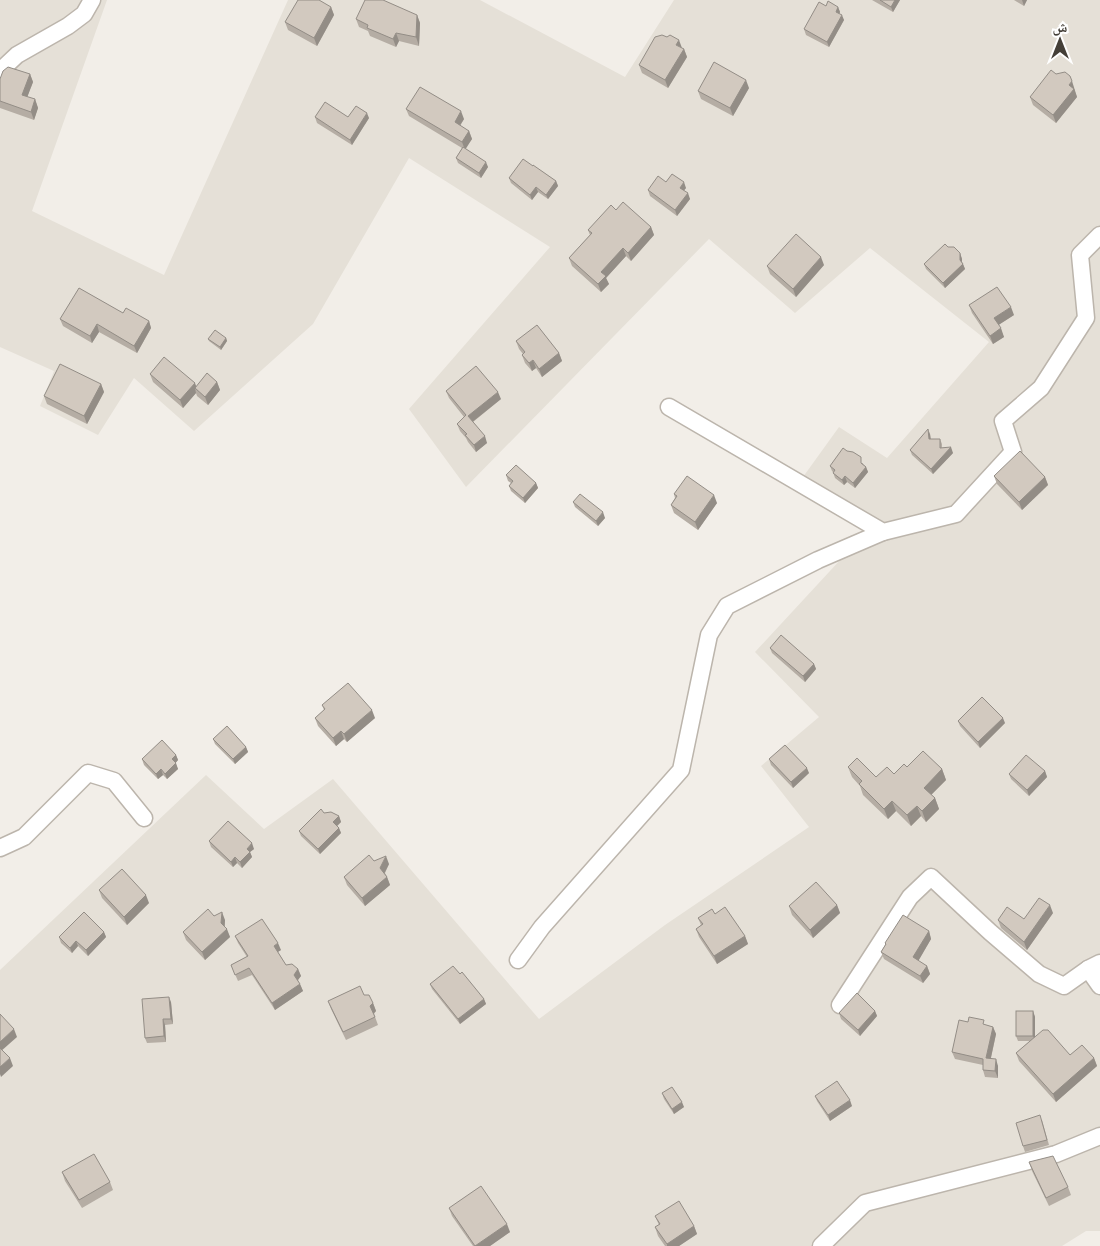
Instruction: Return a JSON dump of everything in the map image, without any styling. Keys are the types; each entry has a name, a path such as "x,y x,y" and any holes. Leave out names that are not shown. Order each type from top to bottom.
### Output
{"street":[{"path":"0,71 17,55 74,22 84,14 92,0"},
{"path":"518,960 542,927 681,770 709,635 726,606 818,560 882,532 956,514 1012,452 1003,420 1041,388 1086,318 1080,256 1100,235"},
{"path":"669,407 882,532"},
{"path":"0,848 24,837 88,773 114,781 144,818"},
{"path":"840,1005 910,897 931,877 1039,974 1064,986 1094,966 1100,986"},
{"path":"821,1246 865,1203 1056,1154 1100,1136"}],"shaded area":[{"path":"0,0 107,0 32,211 164,275 288,0 480,0 625,77 674,0 1100,0 1100,1231 1086,1231 1062,1246 0,1246 0,970 206,775 264,829 333,779 539,1019 665,925 809,827 761,766 819,717 755,652 866,532 803,477 839,427 887,458 989,342 870,248 795,313 709,239 466,487 409,409 550,247 409,158 313,324 194,431 134,378 98,435 40,406 54,371 0,347"}],"building":[{"path":"298,0 319,0 331,7 314,38 285,22"},
{"path":"365,0 383,0 417,15 416,37 396,33 393,39 367,28 368,25 356,19"},
{"path":"880,0 895,0 891,7"},
{"path":"828,1 838,7 836,12 842,15 827,42 804,29 819,2 826,6"},
{"path":"662,35 667,37 670,35 679,40 676,45 684,49 665,80 639,65 655,37"},
{"path":"714,62 746,80 730,108 698,91"},
{"path":"8,67 30,74 22,95 35,99 31,112 0,101 0,79 3,71"},
{"path":"1051,70 1056,74 1065,72 1070,76 1072,81 1069,85 1074,89 1053,115 1030,97"},
{"path":"420,87 461,111 455,122 469,131 462,142 406,109"},
{"path":"325,102 348,117 356,106 367,113 350,140 315,117"},
{"path":"463,147 486,162 479,173 456,158"},
{"path":"523,159 556,181 546,195 536,187 530,195 509,178"},
{"path":"672,174 684,182 680,188 688,193 675,210 648,190 658,176 666,182"},
{"path":"623,202 651,227 628,253 623,248 601,272 606,276 598,284 569,258 592,233 588,230 611,205 616,210"},
{"path":"796,234 821,257 793,289 767,266"},
{"path":"945,244 948,247 954,247 960,253 960,260 963,264 943,283 924,264"},
{"path":"997,287 1011,307 994,318 1001,328 990,336 969,305"},
{"path":"79,288 123,313 126,308 149,321 134,346 97,324 90,336 60,319"},
{"path":"537,325 559,353 539,369 533,360 529,363 522,355 525,352 516,341"},
{"path":"215,330 226,338 220,347 208,339"},
{"path":"164,357 195,383 180,400 150,374"},
{"path":"60,364 101,384 84,416 44,396"},
{"path":"476,366 498,392 468,416 485,436 474,445 457,424 466,415 446,391"},
{"path":"207,373 217,382 205,397 195,388"},
{"path":"928,429 929,439 940,439 940,448 951,447 931,469 910,450"},
{"path":"843,448 861,457 861,463 866,467 853,483 845,476 842,480 833,473 835,470 830,466"},
{"path":"1020,451 1045,477 1019,502 994,476"},
{"path":"516,465 536,483 523,498 509,486 513,481 506,475"},
{"path":"687,476 714,495 695,522 671,505 677,496 674,494"},
{"path":"580,494 603,512 596,521 573,502"},
{"path":"781,635 814,664 803,676 770,648"},
{"path":"348,683 372,710 344,734 341,731 333,738 315,718 325,709 322,705"},
{"path":"982,697 1003,718 978,742 958,721"},
{"path":"227,726 246,747 233,759 213,739"},
{"path":"162,740 176,755 172,759 176,763 165,774 161,769 156,774 142,759"},
{"path":"785,745 807,768 791,782 769,759"},
{"path":"923,751 942,769 924,788 935,798 922,811 917,806 907,815 892,801 884,809 859,784 862,781 848,767 857,758 876,777 887,767 894,774 904,764 907,767"},
{"path":"1026,755 1045,771 1027,790 1009,774"},
{"path":"321,809 324,813 331,812 339,816 333,822 339,828 318,849 299,831"},
{"path":"228,821 252,843 247,849 250,852 240,862 235,857 231,862 209,841"},
{"path":"369,855 374,861 386,856 380,868 387,877 362,898 344,877"},
{"path":"122,869 146,895 124,917 99,890"},
{"path":"816,882 837,905 810,930 789,906"},
{"path":"1039,898 1050,905 1024,942 998,920 1007,907 1024,919"},
{"path":"725,907 745,936 714,956 696,929 703,924 698,918 712,909 715,914"},
{"path":"208,909 214,916 222,912 221,923 227,929 202,952 183,932"},
{"path":"84,912 104,932 86,950 76,941 70,948 59,937"},
{"path":"903,915 929,931 913,957 927,966 920,976 881,952"},
{"path":"262,919 278,943 274,946 286,965 292,964 298,969 294,975 300,984 272,1003 249,968 235,975 231,965 248,956 235,936"},
{"path":"453,966 460,974 462,972 484,999 458,1019 430,984"},
{"path":"360,986 364,995 369,995 373,1003 370,1006 375,1017 343,1032 328,1001"},
{"path":"857,993 875,1011 858,1030 839,1013"},
{"path":"169,997 171,1019 163,1019 164,1036 145,1038 142,999"},
{"path":"1016,1011 1033,1011 1033,1036 1016,1036"},
{"path":"0,1014 14,1029 0,1042"},
{"path":"969,1017 984,1020 983,1024 993,1027 986,1058 996,1059 995,1071 983,1070 983,1059 952,1052 959,1020 968,1022"},
{"path":"1043,1030 1048,1030 1070,1055 1082,1045 1094,1058 1053,1094 1016,1053"},
{"path":"0,1048 10,1058 0,1067"},
{"path":"837,1081 850,1100 828,1115 815,1096"},
{"path":"672,1087 682,1102 672,1109 662,1093"},
{"path":"1040,1115 1047,1140 1023,1146 1016,1123"},
{"path":"94,1154 110,1182 79,1200 62,1172"},
{"path":"1053,1156 1068,1187 1046,1198 1029,1162"},
{"path":"481,1186 507,1224 475,1246 449,1208"},
{"path":"679,1201 694,1226 667,1244 655,1227 660,1224 655,1216"}]}
